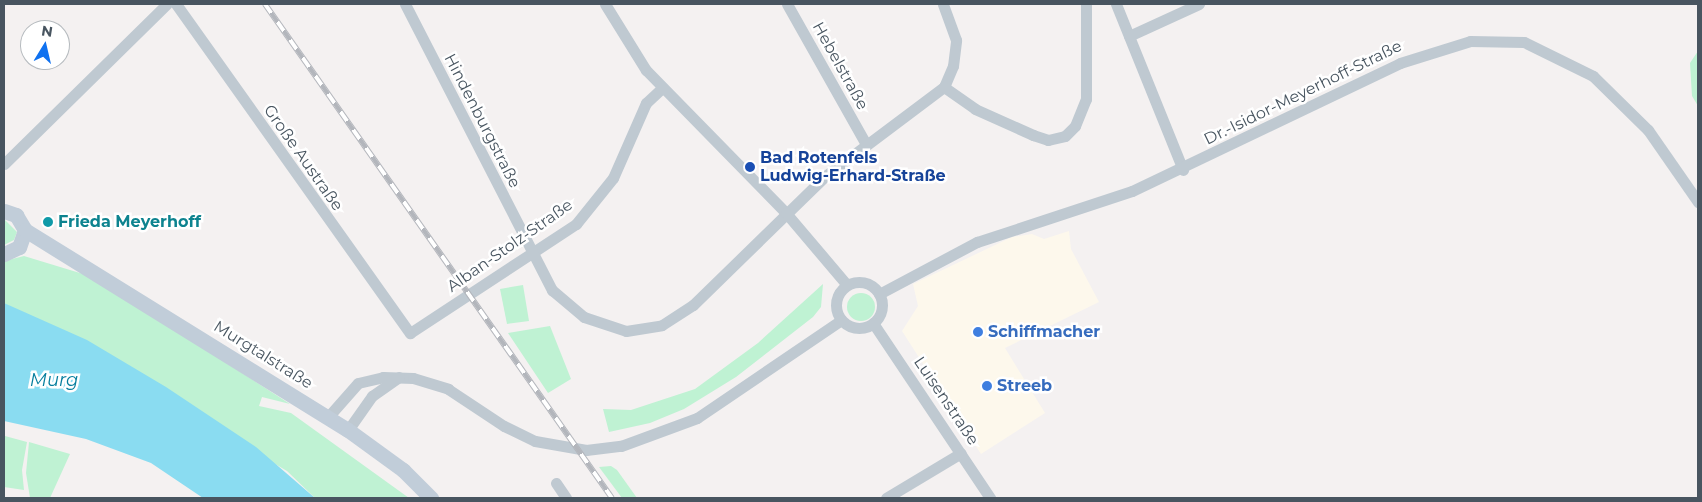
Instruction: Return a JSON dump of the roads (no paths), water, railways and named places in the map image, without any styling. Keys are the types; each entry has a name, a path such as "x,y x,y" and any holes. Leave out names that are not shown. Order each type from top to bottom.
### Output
{"street":[{"path":"4,164 166,4"},
{"name":"Große Austraße","path":"176,4 404,330"},
{"name":"Hindenburgstraße","path":"405,4 552,290 574,311 605,327 644,329 671,321 693,305 786,213 866,144 944,87"},
{"path":"605,4 662,88 786,213 847,285"},
{"name":"Hebelstraße","path":"787,4 866,144"},
{"path":"943,4 956,40 953,66 944,87 975,109 1048,140 1065,136 1075,126 1086,99 1086,4"},
{"path":"1116,4 1183,170"},
{"path":"1129,36 1199,4"},
{"name":"Dr.-Isidor-Meyerhoff-Straße","path":"879,294 977,242 1183,170 1400,63 1441,47 1506,40 1538,46 1593,76 1648,130 1698,202"},
{"name":"Alban-Stolz-Straße","path":"404,330 416,332 576,224 598,199 618,169 646,103 662,88"},
{"name":"Murgtalstraße","path":"4,211 16,214 25,230 64,258 143,299 348,430 403,470 431,498"},
{"path":"4,254 19,248 25,230"},
{"name":"Murgtalstraße","path":"19,248 64,258"},
{"path":"865,283 879,294 882,310 873,323 857,328 841,320 836,301 847,285 865,283"},
{"path":"328,417 358,383 399,377 448,389 504,426 535,441 586,450 622,446 697,418 841,320"},
{"name":"Luisenstraße","path":"873,323 990,498"},
{"path":"348,430 372,396 399,377"},
{"path":"886,498 961,453"},
{"path":"556,483 566,498"}],"water":[{"name":"Murg","path":"4,303 87,340 166,387 256,447 315,498 203,498 151,463 86,439 4,421"}],"railway":[{"path":"265,4 612,498"}],"place":[{"name":"Bad Rotenfels Ludwig-Erhard-Straße","path":"750,167"},
{"name":"Frieda Meyerhoff","path":"48,222"},
{"name":"Schiffmacher","path":"978,332"},
{"name":"Streeb","path":"987,386"}]}
